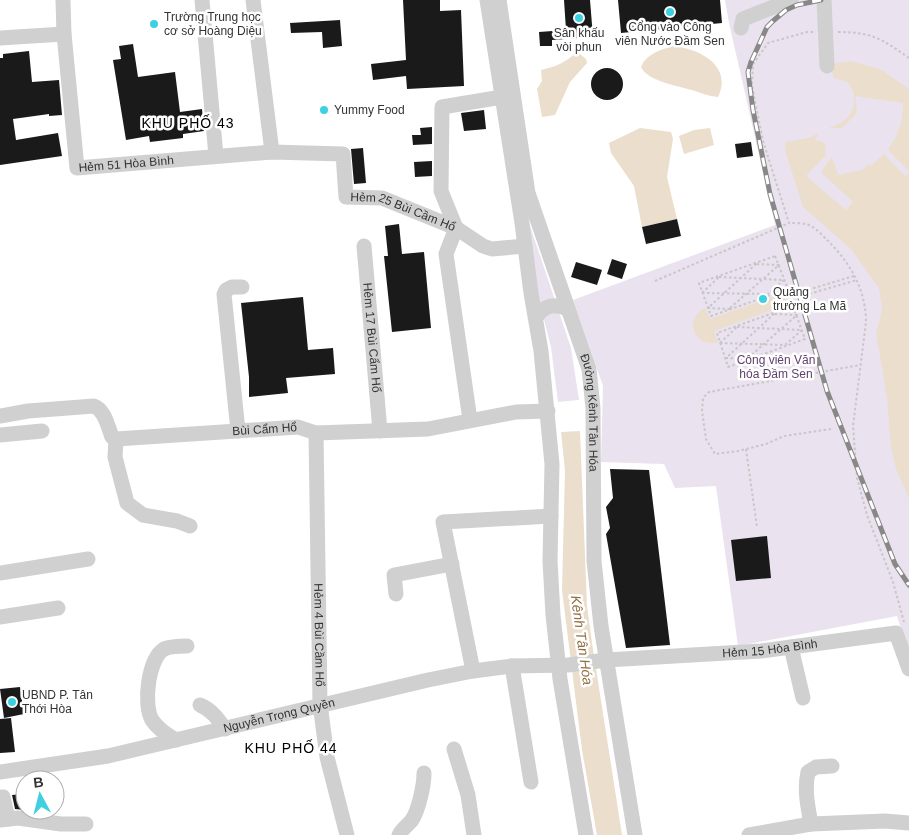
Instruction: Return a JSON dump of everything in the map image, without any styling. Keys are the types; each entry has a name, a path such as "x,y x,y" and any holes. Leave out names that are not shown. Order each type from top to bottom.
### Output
{"street":[{"name":"Hẻm 51 Hòa Bình","path":"63,0 64,34 77,168 272,152 343,154"},
{"path":"202,0 216,156"},
{"path":"253,0 272,152"},
{"path":"487,0 541,351 552,464 550,561 553,615 563,665 586,835"},
{"name":"Đường Kênh Tân Hóa","path":"499,0 528,193 589,369 592,398 594,560 601,661 634,835"},
{"path":"741,28 743,19 791,0"},
{"path":"824,0 828,66"},
{"path":"0,38 64,34"},
{"path":"502,98 442,108 441,191 456,228 483,246 492,249 525,246"},
{"name":"Hẻm 25 Bùi Cầm Hổ","path":"343,154 346,197 382,198 456,228 446,254 470,420"},
{"name":"Hẻm 17 Bùi Cẩm Hổ","path":"364,246 380,432"},
{"path":"238,431 224,294 226,290 232,287 242,287"},
{"path":"536,317 547,306 553,305 568,310"},
{"path":"0,416 28,411 99,407 112,437 116,439 115,457 127,503 144,514 177,521 190,526"},
{"name":"Bùi Cẩm Hổ","path":"116,439 298,426 316,433 428,429 516,412 548,411"},
{"path":"0,435 42,431"},
{"name":"Hẻm 4 Bùi Cầm Hổ","path":"316,433 320,704 327,757 347,835"},
{"path":"473,671 444,522 551,516"},
{"path":"0,574 88,559"},
{"path":"396,594 394,575 452,564"},
{"path":"0,618 58,608"},
{"name":"Hẻm 15 Hòa Bình","path":"563,665 761,651 896,633 909,669"},
{"path":"176,740 164,733 152,719 147,696 151,672 156,659 164,650 188,646"},
{"path":"791,647 803,698"},
{"name":"Nguyễn Trọng Quyền","path":"0,772 108,756 225,729 320,704 473,671 512,666 563,665"},
{"path":"512,666 531,782"},
{"path":"200,705 219,719 225,729"},
{"path":"454,749 468,795 474,835"},
{"path":"812,824 806,799 808,772 816,768 832,766"},
{"path":"399,835 411,821 417,809 424,784 424,773"},
{"path":"0,797 2,797 4,820 32,819 61,824 86,824"},
{"path":"749,835 812,824 885,821 909,823"}],"path":[{"path":"789,223 763,141 752,86 754,64 768,43 807,32 866,34 883,40 909,58"},
{"path":"654,281 789,223 808,225 819,232 834,246 850,267 857,280 866,307 866,322 853,426 858,478 867,515 893,582 905,626"},
{"path":"788,289 711,316 699,283 776,256 788,289 796,298 793,306 805,339 728,367 716,333 793,306"},
{"path":"708,308 756,263 779,265"},
{"path":"708,308 730,309 779,265"},
{"path":"718,276 784,280"},
{"path":"702,293 718,276"},
{"path":"794,294 855,276"},
{"path":"702,293 768,295 784,280"},
{"path":"796,298 857,280"},
{"path":"726,358 774,314 797,315"},
{"path":"726,358 748,359 797,315"},
{"path":"720,343 736,327 802,330"},
{"path":"720,343 786,345 802,330"},
{"path":"831,429 784,436 766,444 715,454 706,439 702,398 709,392 860,365"},
{"path":"746,449 757,527"}],"green space":[{"name":"Công viên Văn hóa Đầm Sen","path":"725,0 909,0 909,654 897,616 738,646 716,486 675,488 664,464 601,462 603,386 573,300 775,225"},
{"path":"526,214 571,348 579,400 558,402 551,347 525,246"}],"water":[{"path":"674,46 703,55 718,68 721,76 721,86 718,97 657,80 641,67 650,55"},
{"path":"577,52 586,59 587,63 570,82 555,115 542,117 537,89 542,81 541,70 560,64"},
{"path":"851,61 882,70 909,89 909,171 888,150 900,128 903,103 855,96 857,113 842,128 829,128 842,122 849,116 853,108 854,99 851,86 845,81 833,77 831,64"},
{"path":"640,128 671,132 673,139 667,177 677,219 642,227 634,186 611,153 609,143"},
{"path":"710,128 714,145 684,154 679,136 694,130"},
{"path":"819,133 815,140 825,143 826,155 806,176 846,210 853,202 821,172 832,157 838,175 862,170 869,164 871,166 884,154 905,176 909,173 909,498 896,469 891,447 887,397 876,332 882,308 879,288 850,248 803,207 785,150 786,142 809,138"},
{"path":"787,292 791,303 714,331 718,342 710,343 703,341 694,332 694,319 705,308 710,319"},
{"name":"Kênh Tân Hóa","path":"580,431 587,605 622,835 597,835 582,750 562,590 565,471 561,432"}],"building":[{"path":"403,0 440,0 440,11 461,10 464,86 407,89 406,76 373,80 371,64 406,60"},
{"name":"Sân khấu vòi phun","path":"564,0 590,0 593,37 552,40 552,46 540,46 539,32 566,30"},
{"name":"Cổng vào Công viên Nước Đầm Sen","path":"618,0 720,0 722,23 621,33"},
{"path":"340,20 342,46 323,48 322,32 291,33 290,23"},
{"path":"133,44 138,77 175,72 180,112 202,109 204,131 183,134 183,138 150,142 149,136 126,140 113,60 121,59 119,46"},
{"path":"29,51 32,82 59,80 62,115 49,116 49,114 13,119 16,140 58,133 62,156 0,165 0,58 3,58 3,54"},
{"path":"607,68 619,72 623,84 619,96 607,100 595,96 591,84 595,72"},
{"path":"484,110 486,129 464,131 461,113"},
{"path":"432,127 432,144 413,145 412,135 421,135 420,128"},
{"path":"751,142 753,156 737,158 735,144"},
{"path":"363,148 366,183 354,184 351,149"},
{"path":"432,161 432,176 415,177 414,162"},
{"path":"677,219 681,236 646,244 642,227"},
{"path":"399,224 402,254 424,252 431,328 392,332 384,256 388,256 385,226"},
{"path":"612,259 627,264 622,279 607,274"},
{"path":"576,262 602,270 597,285 571,277"},
{"path":"303,297 308,350 333,348 335,374 286,378 288,393 249,397 249,377 241,303"},
{"path":"610,469 649,470 670,645 626,648 606,534 610,528 606,507 613,498"},
{"path":"767,536 771,578 736,581 731,540"},
{"name":"UBND P. Tân Thới Hòa","path":"20,687 24,714 4,718 0,689"},
{"path":"11,718 15,752 0,753 0,719"},
{"path":"12,795 15,795 15,809"}],"railway":[{"path":"821,0 797,5 786,10 767,27 748,72 753,110 770,194 827,391 895,564 909,585"}],"place":[{"name":"Cổng vào Công viên Nước Đầm Sen","path":"670,12"},
{"name":"Sân khấu vòi phun","path":"579,18"},
{"name":"Trường Trung học cơ sở Hoàng Diệu","path":"154,24"},
{"name":"Yummy Food","path":"324,110"},
{"name":"Quảng trường La Mã","path":"763,299"},
{"name":"UBND P. Tân Thới Hòa","path":"12,702"}],"district":[{"name":"KHU PHỐ 43","path":"188,123"},
{"name":"KHU PHỐ 44","path":"291,748"}]}
